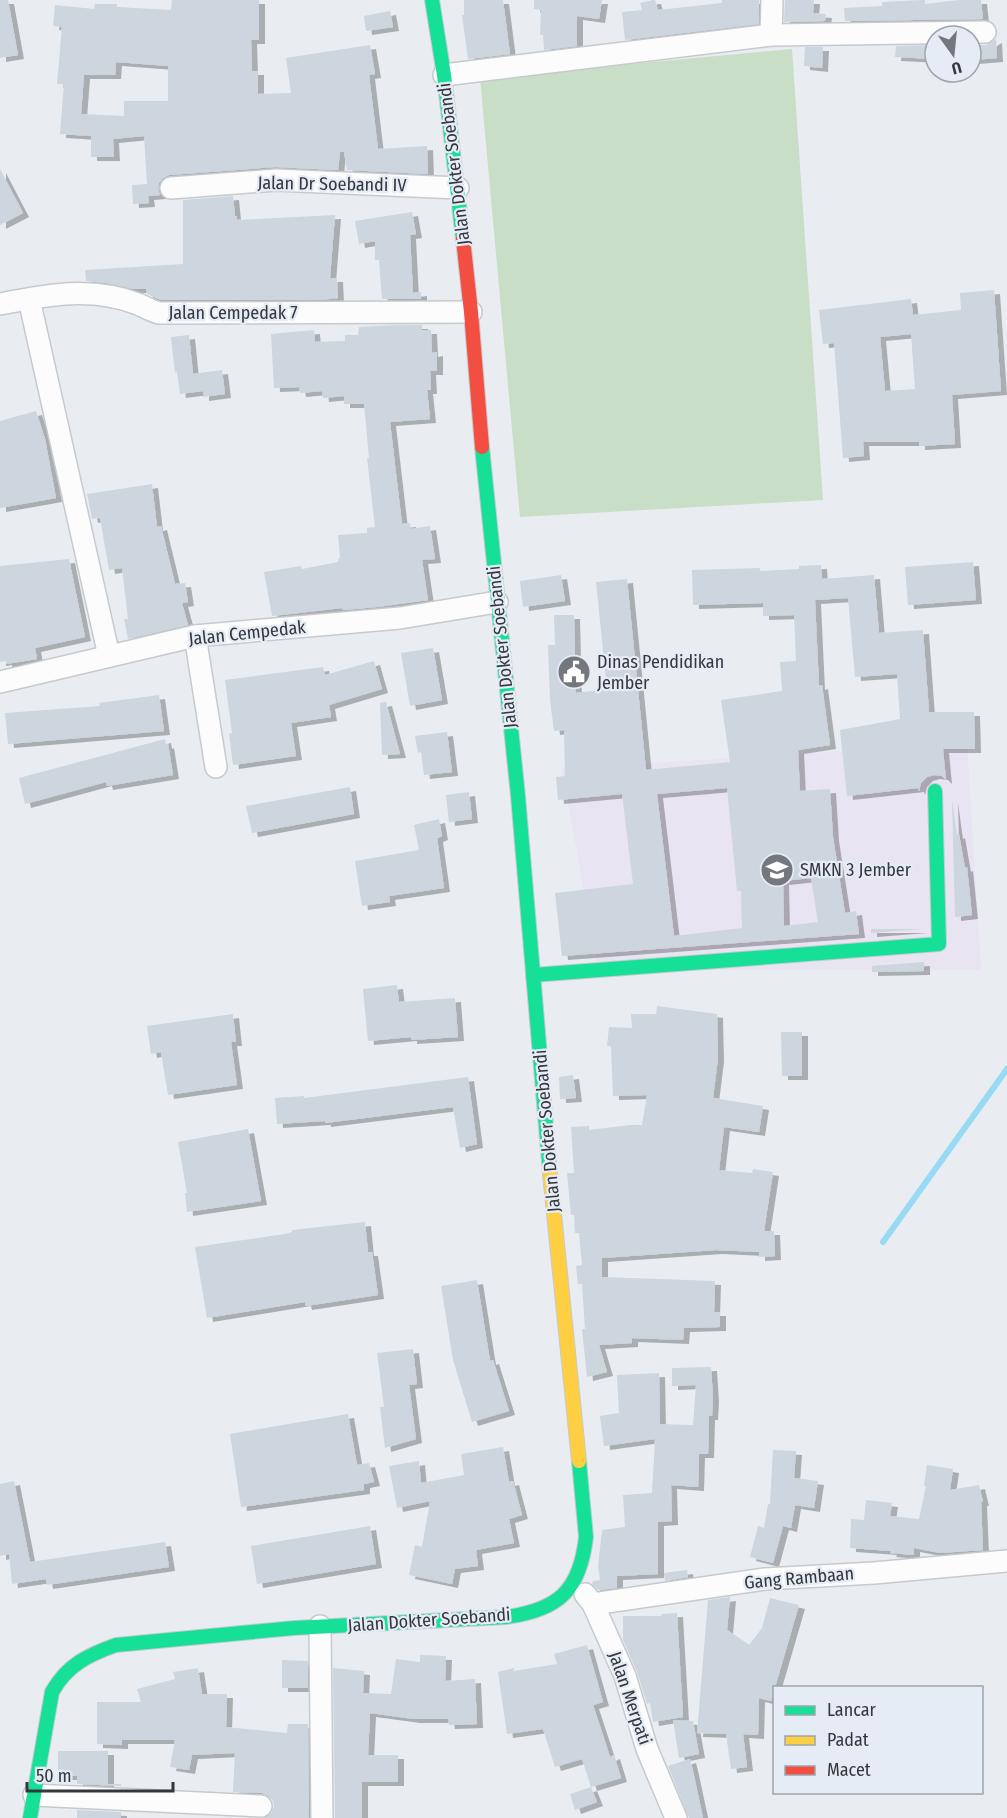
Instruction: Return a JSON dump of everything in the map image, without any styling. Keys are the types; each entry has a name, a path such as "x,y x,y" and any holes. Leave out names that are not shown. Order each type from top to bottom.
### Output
{"main road":[{"name":"Jalan Dokter Soebandi","path":"30,1818 52,1692 60,1675 85,1655 116,1645 320,1626 405,1624 504,1617 541,1609 564,1596 575,1582 584,1562 586,1537 471,312 444,75 432,0"},
{"path":"533,975 939,944 935,791"}],"street":[{"path":"771,35 772,0"},
{"path":"444,75 771,35 985,32"},
{"name":"Jalan Dr Soebandi IV","path":"171,188 276,180 458,188"},
{"name":"Jalan Cempedak 7","path":"0,304 61,293 100,295 138,304 159,313 471,312"},
{"path":"29,299 110,656"},
{"name":"Jalan Cempedak","path":"0,682 195,636 400,618 497,602"},
{"path":"195,636 216,767"},
{"name":"Gang Rambaan","path":"593,1604 765,1579 874,1573 1007,1561"},
{"name":"Jalan Merpati","path":"575,1582 593,1604 625,1676 647,1749 676,1818"},
{"path":"320,1626 322,1818"},
{"path":"33,1795 261,1806"}],"shaded area":[{"name":"SMKN 3 Jember","path":"967,743 981,970 598,970 562,769"}],"green space":[{"path":"792,49 823,500 520,517 480,78"}],"building":[{"path":"0,0 8,0 18,55 0,58"},
{"path":"172,0 259,0 259,40 251,40 252,71 258,71 258,94 291,93 286,58 370,45 375,74 369,75 378,149 427,146 428,174 347,170 344,152 340,152 338,170 275,167 169,175 159,183 160,195 148,196 149,203 133,204 132,185 147,184 144,136 113,139 114,157 91,157 91,136 60,134 64,84 57,84 62,27 53,26 55,5 94,9 95,4 117,4 117,7 171,10","holes":["116,62 168,66 168,101 124,101 124,116 81,114 84,75 115,75"]},
{"path":"464,0 503,0 510,54 468,59 462,15 464,15"},
{"path":"534,0 602,0 599,19 577,16 577,46 544,50 543,35 540,35 541,10 534,9"},
{"path":"655,0 658,10 722,3 722,0 759,0 759,24 625,40 622,12 642,10 640,3"},
{"path":"785,0 814,0 813,13 826,14 825,21 784,22"},
{"path":"925,0 925,4 981,0 983,19 845,21 844,8 882,6 882,2"},
{"path":"390,11 393,27 366,31 364,16"},
{"path":"996,39 997,58 983,59 983,45"},
{"path":"923,45 923,58 895,57 896,46"},
{"path":"805,47 823,47 822,68 804,66"},
{"path":"0,169 23,213 0,225"},
{"path":"233,196 237,220 335,215 330,278 337,278 338,298 161,300 147,294 146,289 86,281 85,270 183,264 183,200"},
{"path":"412,212 416,234 410,235 413,293 421,292 421,299 382,299 379,260 375,260 375,241 359,244 355,221"},
{"path":"994,290 1001,391 952,395 955,444 919,446 919,442 863,442 864,456 843,458 834,343 823,344 819,310 911,299 913,315 961,310 960,293","holes":["911,334 915,389 885,391 880,337"]},
{"path":"422,325 422,330 431,330 432,353 437,352 437,371 430,371 431,390 427,390 430,419 390,422 402,524 410,523 411,529 430,526 435,559 422,560 428,600 272,616 264,572 301,566 302,569 338,562 340,558 338,535 367,533 367,528 375,527 367,458 369,458 364,404 344,404 344,396 323,398 322,391 300,393 299,387 274,388 271,334 314,330 315,342 345,341 345,335 358,335 359,327"},
{"path":"189,335 193,374 222,370 225,394 203,397 203,391 180,394 171,337"},
{"path":"36,411 45,439 56,498 0,508 0,421"},
{"path":"152,484 157,527 161,526 175,584 185,583 188,602 182,603 188,625 128,639 124,619 128,619 122,568 109,570 100,518 92,519 87,494"},
{"path":"69,559 85,637 35,648 37,659 6,664 6,661 0,662 0,566"},
{"path":"973,562 976,600 908,605 905,567"},
{"path":"821,565 822,579 874,575 879,633 923,630 929,712 974,712 975,749 943,749 946,780 942,776 927,777 921,783 919,791 918,788 847,796 840,730 900,719 897,674 855,677 848,598 815,600 819,686 822,685 830,745 798,750 800,791 830,789 833,837 845,913 856,911 859,934 562,956 555,893 633,884 622,794 558,800 556,777 565,776 564,730 554,731 550,700 548,645 555,645 554,615 574,615 576,693 607,689 596,582 627,579 646,770 730,762 721,700 782,691 780,662 796,661 794,615 763,616 763,603 693,605 692,570 760,568 760,571 799,569 799,566","holes":["727,788 737,891 741,891 742,928 674,936 657,794","811,878 818,922 784,926 783,881"]},
{"path":"561,575 565,601 523,607 520,581"},
{"path":"433,648 442,700 410,706 401,653"},
{"path":"374,661 382,689 329,705 331,717 291,723 296,756 233,765 229,734 232,733 225,680 323,667 325,675"},
{"path":"159,695 164,731 8,744 5,713 100,706 99,703"},
{"path":"386,702 400,754 382,755 380,703"},
{"path":"447,732 452,772 424,775 421,752 418,753 415,736"},
{"path":"165,739 166,745 168,744 173,775 107,786 106,782 25,804 19,778"},
{"path":"350,787 354,814 252,833 246,806"},
{"path":"469,792 472,819 449,822 446,795"},
{"path":"952,799 957,835 959,834 965,868 967,867 972,915 955,917"},
{"path":"439,819 442,836 437,838 444,888 389,896 390,902 362,906 355,861 419,850 414,825"},
{"path":"871,929 922,929 871,933"},
{"path":"924,962 924,971 872,972 872,966"},
{"path":"397,985 399,1002 455,998 458,1037 411,1040 411,1037 368,1041 363,989"},
{"path":"657,1006 717,1014 718,1058 713,1098 763,1106 759,1132 724,1127 719,1170 752,1173 753,1169 773,1172 764,1231 774,1231 775,1256 759,1257 759,1252 716,1250 602,1258 602,1277 715,1281 714,1312 720,1312 720,1327 684,1328 683,1340 632,1338 632,1343 599,1345 607,1372 587,1377 582,1329 585,1329 582,1284 578,1284 576,1266 582,1265 579,1233 575,1233 574,1215 571,1215 567,1173 574,1173 571,1127 589,1126 589,1130 642,1125 647,1095 613,1096 611,1046 607,1046 609,1027 632,1028 631,1014 656,1014"},
{"path":"233,1014 236,1042 231,1042 237,1085 168,1095 161,1052 151,1054 147,1026"},
{"path":"781,1032 802,1032 802,1076 782,1076"},
{"path":"573,1075 576,1098 560,1099 559,1077"},
{"path":"468,1077 477,1144 460,1148 453,1107 325,1123 325,1121 277,1124 275,1098 304,1096 304,1098"},
{"path":"248,1129 261,1201 187,1212 185,1193 187,1193 178,1142"},
{"path":"365,1222 368,1252 372,1252 378,1295 306,1306 305,1302 207,1318 195,1247 285,1234 292,1230"},
{"path":"477,1280 490,1361 493,1360 509,1411 472,1422 453,1360 441,1286"},
{"path":"413,1349 417,1384 409,1385 416,1439 385,1448 380,1407 384,1407 377,1353"},
{"path":"711,1367 713,1398 712,1416 709,1416 708,1454 699,1454 698,1487 671,1485 672,1521 658,1522 658,1574 617,1576 617,1588 598,1590 592,1584 593,1581 600,1580 598,1566 602,1530 625,1527 623,1495 652,1493 655,1439 604,1446 600,1416 619,1413 617,1375 659,1373 660,1424 693,1425 696,1385 672,1386 672,1368"},
{"path":"348,1414 357,1465 369,1463 374,1482 364,1484 364,1490 241,1507 230,1434"},
{"path":"503,1447 509,1482 513,1481 522,1515 509,1519 514,1543 476,1550 478,1566 455,1569 452,1584 409,1575 415,1545 422,1547 430,1501 397,1508 389,1466 419,1461 421,1483 464,1475 461,1454"},
{"path":"773,1450 796,1451 794,1478 818,1481 814,1508 795,1505 791,1528 783,1526 773,1563 750,1557 758,1526 764,1528 768,1504 770,1504"},
{"path":"927,1465 953,1469 950,1490 979,1485 983,1502 981,1502 983,1550 940,1553 914,1548 914,1555 850,1548 851,1519 864,1520 866,1500 892,1503 890,1516 919,1519 926,1486 924,1486"},
{"path":"14,1481 30,1562 165,1542 169,1567 47,1585 46,1579 12,1584 9,1554 0,1556 0,1484"},
{"path":"370,1526 376,1564 257,1584 251,1546"},
{"path":"687,1570 688,1577 665,1581 664,1573"},
{"path":"730,1597 727,1630 749,1645 762,1628 770,1598 799,1605 775,1686 773,1686 771,1701 759,1698 758,1735 743,1734 747,1767 731,1769 726,1734 697,1733 708,1600"},
{"path":"677,1613 683,1717 653,1722 650,1703 647,1704 637,1672 623,1640 623,1616 662,1616 661,1614"},
{"path":"587,1645 603,1702 593,1705 610,1757 614,1755 621,1778 591,1787 582,1759 555,1767 543,1729 507,1734 498,1672 514,1668 514,1671 557,1664 554,1654"},
{"path":"420,1655 446,1656 445,1681 475,1679 477,1724 449,1725 448,1719 414,1719 370,1713 368,1755 398,1755 398,1782 362,1782 362,1818 335,1818 333,1668 364,1671 363,1693 391,1694 396,1659 420,1662"},
{"path":"282,1660 308,1661 308,1688 282,1688"},
{"path":"198,1668 202,1694 227,1694 226,1727 287,1733 288,1724 308,1724 309,1818 264,1818 271,1813 274,1807 273,1801 268,1796 262,1793 233,1792 235,1753 192,1755 189,1770 170,1767 175,1740 122,1740 122,1745 97,1744 97,1702 141,1702 137,1689 175,1679 173,1672"},
{"path":"673,1720 693,1721 699,1754 679,1758"},
{"path":"58,1751 108,1751 108,1784 121,1784 121,1786 77,1784 77,1776 58,1776"},
{"path":"690,1759 703,1818 689,1818 668,1766"},
{"path":"591,1787 597,1802 575,1810 570,1794"},
{"path":"77,1810 121,1812 121,1818 77,1818"}],"waterway":[{"path":"883,1242 1007,1069"}],"traffic: fast":[{"path":"432,0 444,75 463,239"},
{"path":"482,447 518,796 550,1174"},
{"path":"533,975 939,944 935,791"},
{"path":"30,1818 52,1692 71,1668 87,1657 106,1649 116,1645 294,1628 506,1617 524,1614 553,1603 572,1584 583,1555 586,1537 579,1461"}],"traffic: slow":[{"path":"550,1174 579,1461"}],"traffic: jam":[{"path":"463,239 482,447"}],"place":[{"name":"Dinas Pendidikan Jember","path":"574,672"},
{"name":"SMKN 3 Jember","path":"777,870"}]}
